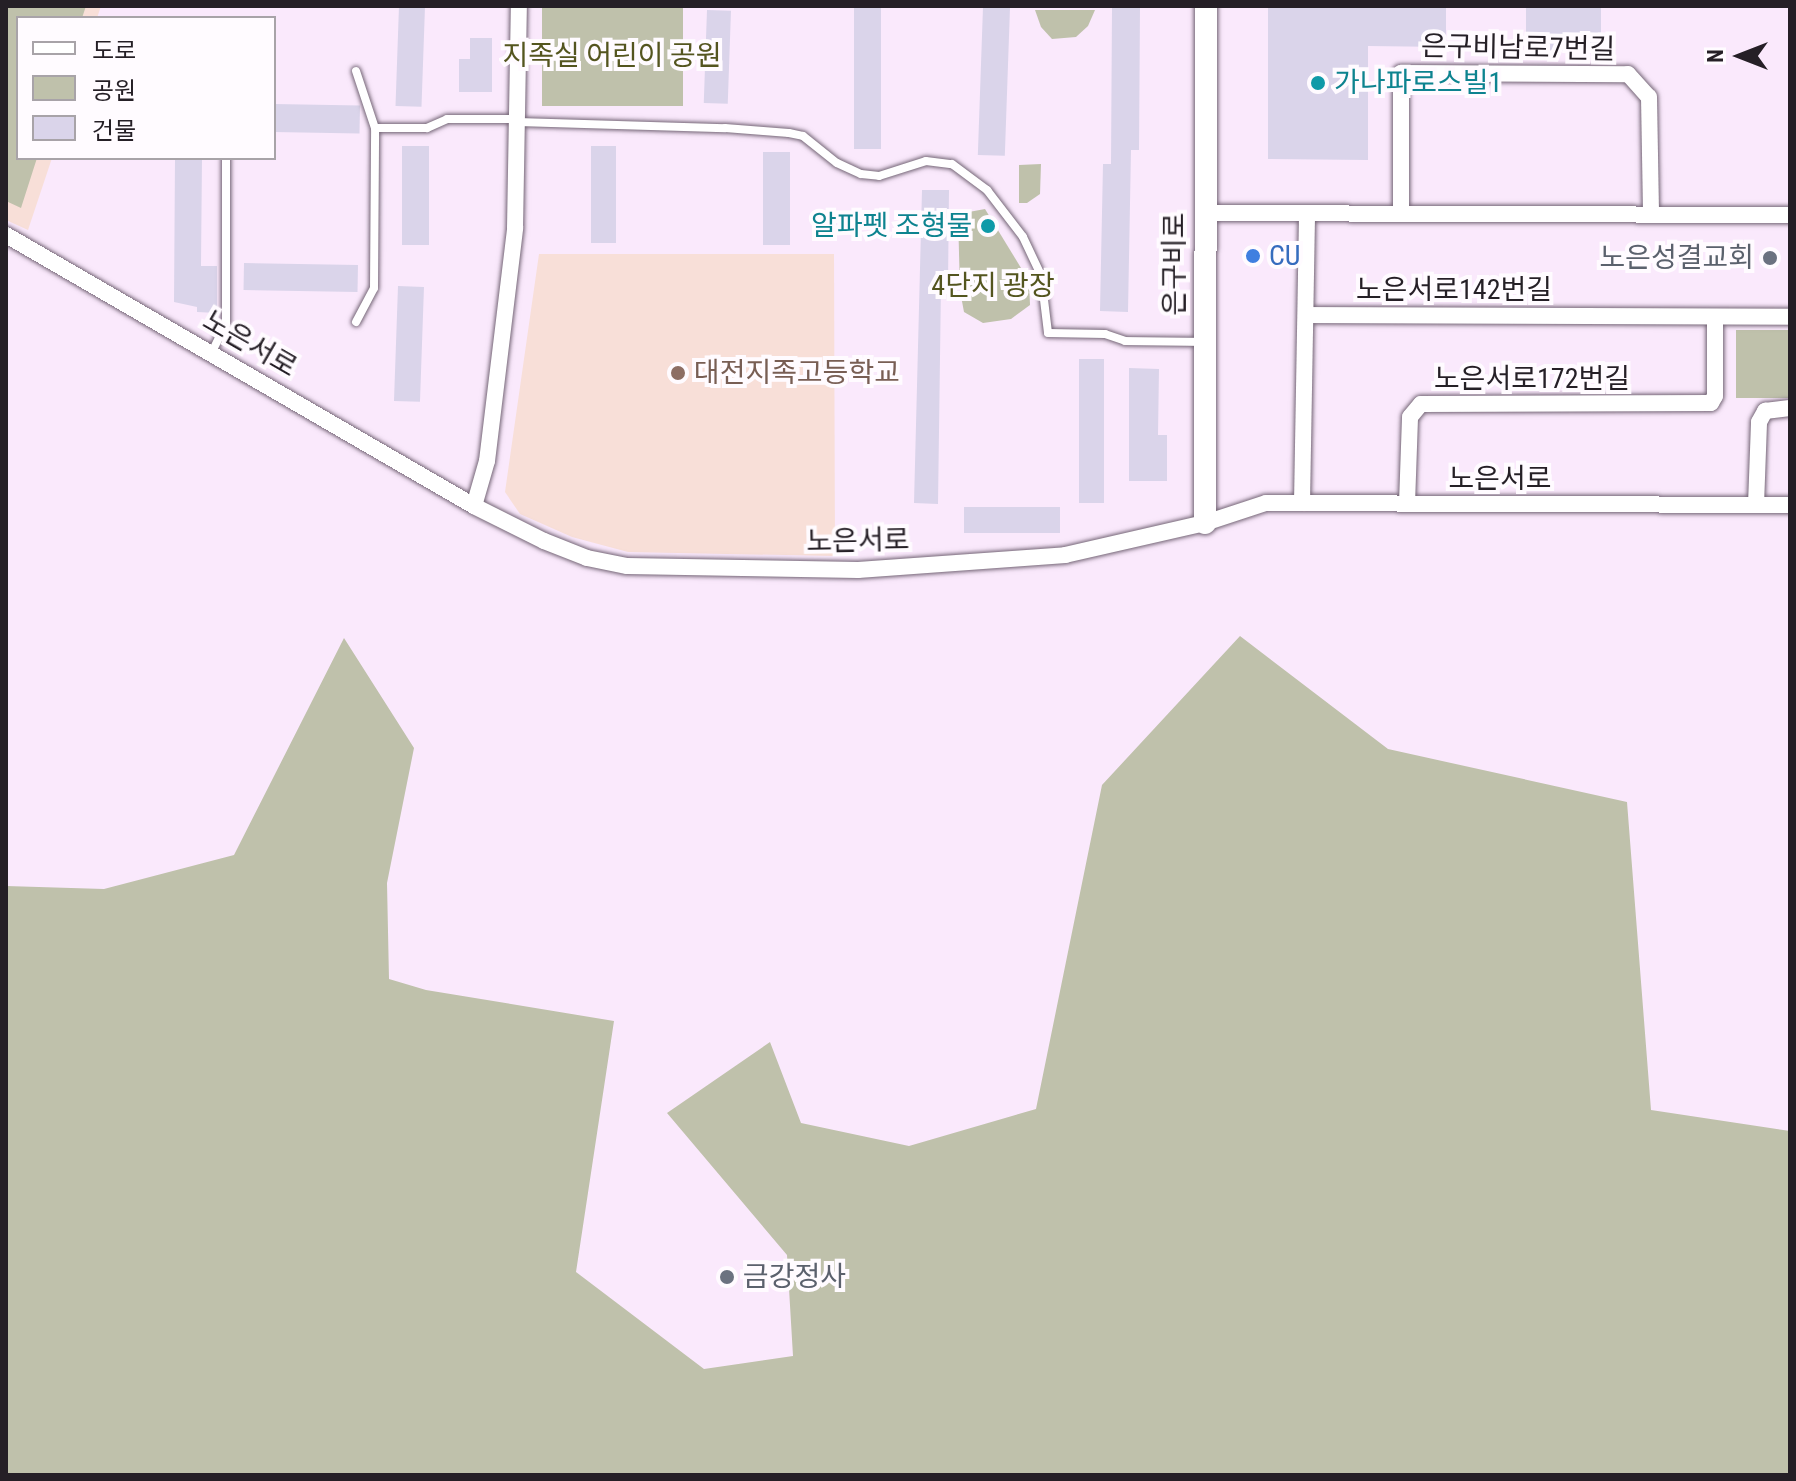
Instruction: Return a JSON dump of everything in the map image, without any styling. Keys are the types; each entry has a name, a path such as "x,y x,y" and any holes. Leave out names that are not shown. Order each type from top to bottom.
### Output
{"street":[{"path":"474,506 487,461 515,228 519,6"},
{"name":"은구비로","path":"1205,523 1206,6"},
{"name":"은구비남로7번길","path":"1401,213 1401,73 1628,74 1649,97 1651,214"},
{"path":"1205,213 1790,215"},
{"path":"1302,503 1307,213"},
{"name":"노은서로","path":"6,235 474,506 558,547 587,558 627,566 858,570 1065,555 1164,529 1205,523 1266,503 1790,505"},
{"name":"노은서로142번길","path":"1306,315 1790,317"},
{"name":"노은서로172번길","path":"1407,504 1410,417 1421,404 1711,403 1715,396 1715,317"},
{"path":"1756,505 1759,422 1765,411 1790,408"}],"lane":[{"path":"356,71 375,128 374,288 356,322"},
{"path":"375,128 427,128 447,119 725,128 803,136 837,163 861,174 879,176 926,161 952,164 987,190 1023,237 1041,275 1048,333 1105,334 1125,341 1205,343"},
{"path":"212,352 226,323 226,160"}],"shaded area":[{"path":"6,6 101,6 98,16 16,16 16,160 51,160 28,230 6,220"},
{"name":"대전지족고등학교","path":"539,254 834,254 835,556 628,552 572,537 520,514 505,492"}],"green space":[{"path":"6,6 86,6 83,16 16,16 16,160 36,160 21,208 6,201"},
{"name":"지족실 어린이 공원","path":"542,6 683,6 683,106 542,106"},
{"path":"1035,10 1095,10 1088,26 1076,37 1052,39 1041,27"},
{"path":"1041,164 1040,194 1027,203 1019,203 1019,165"},
{"name":"4단지 광장","path":"985,209 1029,281 1030,305 1011,319 983,323 964,312 960,291 958,214"},
{"path":"1736,330 1790,330 1790,398 1736,398"},
{"path":"1240,636 1388,749 1627,802 1651,1110 1790,1131 1790,1475 6,1475 6,886 104,889 234,855 344,638 414,748 387,883 389,979 426,990 614,1021 576,1272 704,1369 793,1356 787,1255 667,1113 770,1042 801,1123 909,1146 1036,1109 1102,785"}],"building":[{"path":"399,6 425,7 421,107 396,106"},
{"name":"가나파로스빌1","path":"1268,6 1446,6 1446,47 1368,46 1368,160 1268,159"},
{"path":"1526,6 1601,6 1601,51 1526,51"},
{"path":"854,7 881,7 881,149 854,149"},
{"path":"983,7 1010,8 1005,156 978,155"},
{"path":"1112,7 1140,7 1139,150 1131,150 1128,312 1100,311 1103,164 1111,164"},
{"path":"707,10 731,11 728,104 704,103"},
{"path":"470,38 492,38 492,92 459,92 459,59 470,59"},
{"path":"276,104 360,106 359,133 276,132"},
{"path":"402,146 429,146 429,245 402,245"},
{"path":"591,146 616,146 616,243 591,243"},
{"path":"763,152 790,152 790,245 763,245"},
{"path":"175,160 202,160 201,266 217,266 217,313 197,312 197,307 174,302"},
{"path":"922,190 949,190 948,285 941,285 938,504 914,503"},
{"path":"244,263 358,265 358,292 244,290"},
{"path":"398,286 424,287 420,402 394,401"},
{"path":"1079,359 1104,359 1104,503 1079,503"},
{"path":"1129,368 1159,369 1158,435 1167,435 1167,481 1129,481"},
{"path":"964,507 1060,507 1060,533 964,533"}],"place":[{"name":"가나파로스빌1","path":"1318,83"},
{"name":"알파펫 조형물","path":"988,226"},
{"name":"CU","path":"1253,256"},
{"name":"노은성결교회","path":"1770,258"},
{"name":"대전지족고등학교","path":"678,373"},
{"name":"금강정사","path":"727,1277"}]}
